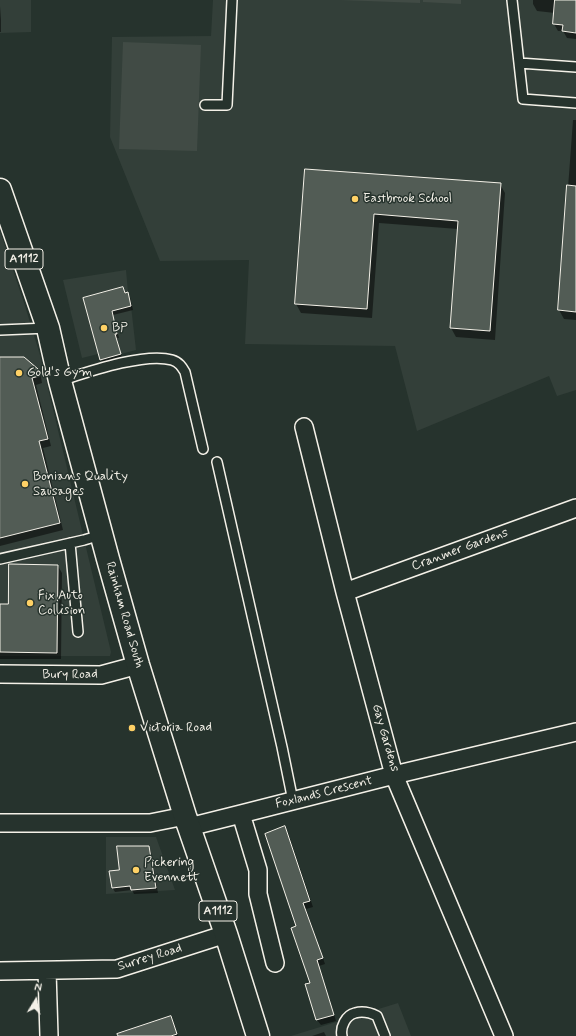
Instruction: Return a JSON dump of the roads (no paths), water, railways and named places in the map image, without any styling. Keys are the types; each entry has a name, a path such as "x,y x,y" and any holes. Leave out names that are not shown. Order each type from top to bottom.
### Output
{"main road":[{"name":"Rainham Road South","path":"0,190 4,218 48,328 60,381 138,665 187,821 226,934 258,1036"}],"street":[{"name":"Gay Gardens","path":"304,427 345,592 394,775 504,1036"},
{"name":"Cranmer Gardens","path":"345,592 576,508"},
{"name":"Bury Road","path":"0,674 101,676 138,665"},
{"name":"Foxlands Crescent","path":"187,821 241,814 394,775 576,732"},
{"path":"241,814 258,870 258,894 275,963"},
{"path":"0,823 150,823 187,821"},
{"name":"Surrey Road","path":"0,971 117,969 226,934"},
{"path":"47,971 49,1036"}],"lane":[{"path":"205,105 227,105 232,0"},
{"path":"512,0 523,99 576,103"},
{"path":"519,63 576,67"},
{"path":"0,330 48,328"},
{"path":"60,381 121,363 147,358 174,360 180,364 185,372 203,448"},
{"path":"217,462 293,801"},
{"path":"0,559 84,540 101,534"},
{"path":"70,543 78,632"},
{"path":"342,1036 341,1032 344,1021 354,1013 369,1013 377,1016 385,1036"}],"place":[{"name":"Eastbrook School","path":"355,199"},
{"name":"BP","path":"104,328"},
{"name":"Gold's Gym","path":"19,373"},
{"name":"Bonians Quality Sausages","path":"25,484"},
{"name":"Fix Auto Collision","path":"30,603"},
{"name":"Victoria Road","path":"132,728"},
{"name":"Pickering Evennett","path":"136,870"}]}
